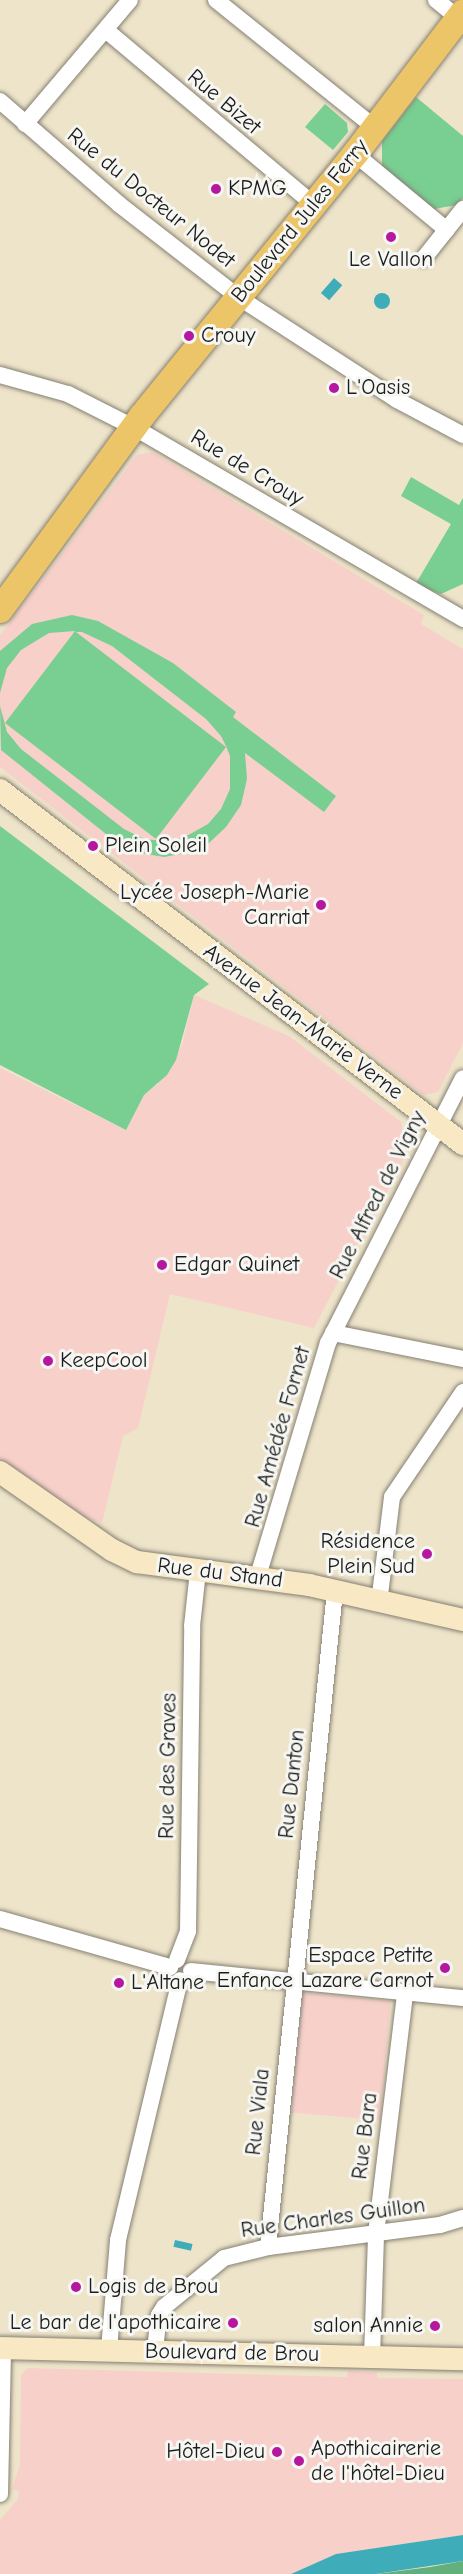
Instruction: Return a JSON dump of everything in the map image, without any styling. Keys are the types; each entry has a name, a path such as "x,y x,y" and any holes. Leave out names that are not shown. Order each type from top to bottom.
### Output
{"main road":[{"name":"Boulevard Jules Ferry","path":"0,610 135,428 355,154 461,17"}],"street":[{"path":"25,124 107,32 130,0"},
{"path":"216,0 375,128"},
{"path":"436,0 461,17"},
{"name":"Rue Bizet","path":"107,32 314,205"},
{"name":"Rue du Docteur Nodet","path":"0,101 25,124 238,297 396,400 463,435"},
{"path":"355,154 447,230"},
{"path":"424,258 463,209"},
{"name":"Rue de Crouy","path":"0,375 68,394 135,428 463,619"},
{"name":"Avenue Jean-Marie Verne","path":"0,790 463,1144"},
{"name":"Rue Alfred de Vigny","path":"333,1333 463,1078"},
{"name":"Rue Amédée Fornet","path":"258,1576 312,1389 333,1333 463,1359"},
{"path":"379,1603 392,1497 463,1392"},
{"name":"Rue du Stand","path":"0,1472 125,1557 198,1571 258,1576 463,1620"},
{"name":"Rue des Graves","path":"109,2350 118,2240 188,1931 192,1626 198,1571"},
{"name":"Rue Danton","path":"294,1982 335,1591"},
{"path":"0,1919 179,1970 463,1998"},
{"name":"Rue Viala","path":"268,2247 294,1982"},
{"name":"Rue Bara","path":"372,2356 376,2234 405,1993"},
{"name":"Rue Charles Guillon","path":"154,2351 159,2315 180,2291 224,2259 268,2247 440,2225 463,2218"},
{"path":"0,2494 2,2348"},
{"name":"Boulevard de Brou","path":"2,2348 463,2359"}],"shaded area":[{"name":"Lycée Joseph-Marie Carriat","path":"152,452 424,615 421,624 463,649 463,1043 438,1092 424,1095 0,767 0,635 137,455"},
{"path":"194,995 289,1036 401,1122 407,1153 362,1241 349,1250 342,1262 342,1274 314,1328 170,1294 138,1428 123,1436 102,1523 84,1517 0,1460 0,1068 126,1130 144,1095 158,1084 182,1045"},
{"path":"302,1993 391,2001 380,2120 292,2113"},
{"path":"28,2368 347,2377 348,2371 377,2372 377,2378 463,2379 463,2535 336,2554 291,2574 0,2574 0,2520 18,2499 19,2491 12,2489 20,2465 21,2375"}],"green space":[{"path":"416,97 463,136 463,198 457,205 434,209 382,166 382,141"},
{"path":"325,104 347,123 348,132 333,150 305,127"},
{"path":"411,477 459,505 463,498 463,584 441,594 415,585 451,524 401,496"},
{"path":"72,615 98,621 173,663 236,712 233,717 336,796 324,812 245,753 247,779 241,805 226,827 209,843 187,853 164,857 140,853 116,842 1,750 0,706 7,732 21,749 124,829 144,839 164,841 183,838 208,824 221,809 230,789 230,756 226,746 221,736 206,719 112,646 82,632 76,632 226,747 156,839 5,723 75,631 49,633 21,650 7,668 0,693 0,651 32,624"},
{"path":"0,826 209,984 194,995 176,1060 167,1075 144,1095 126,1130 0,1065"},
{"path":"463,2561 463,2574 376,2574 430,2567"}],"water":[{"path":"334,278 342,285 329,300 321,293"},
{"path":"382,293 388,295 390,301 388,307 382,309 376,307 374,301 376,295"},
{"path":"175,2240 193,2244 191,2251 173,2247"},
{"path":"463,2535 463,2561 376,2574 291,2574 336,2554"}],"place":[{"name":"KPMG","path":"216,189"},
{"name":"Le Vallon","path":"391,237"},
{"name":"Crouy","path":"189,336"},
{"name":"L'Oasis","path":"334,388"},
{"name":"Plein Soleil","path":"93,846"},
{"name":"Lycée Joseph-Marie Carriat","path":"321,905"},
{"name":"Edgar Quinet","path":"162,1265"},
{"name":"KeepCool","path":"48,1361"},
{"name":"Résidence Plein Sud","path":"427,1554"},
{"name":"Espace Petite Enfance Lazare Carnot","path":"445,1968"},
{"name":"L'Altane","path":"119,1983"},
{"name":"Logis de Brou","path":"76,2287"},
{"name":"Le bar de l'apothicaire","path":"233,2323"},
{"name":"salon Annie","path":"435,2326"},
{"name":"Hôtel-Dieu","path":"277,2452"},
{"name":"Apothicairerie de l'hôtel-Dieu","path":"299,2461"}]}
